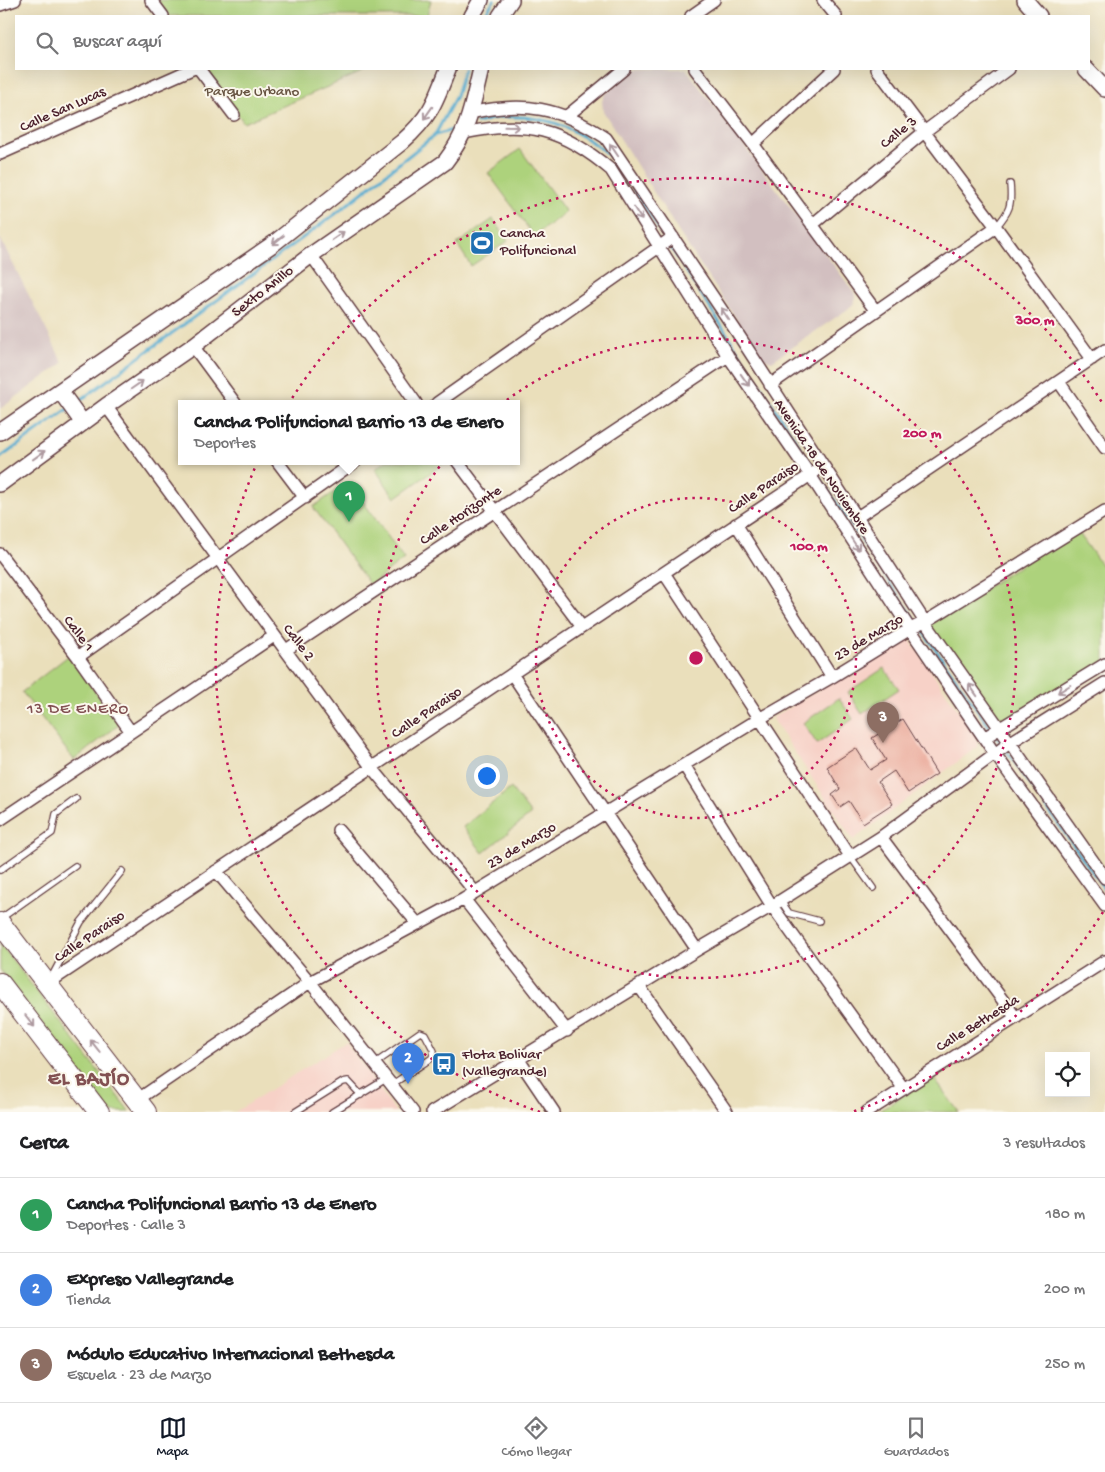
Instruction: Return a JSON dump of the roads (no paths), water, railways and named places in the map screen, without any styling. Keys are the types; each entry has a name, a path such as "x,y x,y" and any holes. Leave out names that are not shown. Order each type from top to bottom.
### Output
{"highway":[{"path":"0,924 142,1106"},
{"path":"0,983 100,1112"}],"main road":[{"path":"473,15 481,0"},
{"path":"501,15 511,0"},
{"path":"1025,0 1038,15"},
{"path":"0,432 63,394 273,244 402,142 417,128 435,104 448,70"},
{"name":"Sexto Anillo","path":"0,484 79,418 106,406 193,346 311,255 445,162 456,148 464,133 481,70"},
{"path":"1087,70 1105,89"},
{"path":"63,394 79,418"}],"street":[{"path":"0,5 15,0"},
{"path":"151,0 162,15"},
{"path":"692,15 714,0"},
{"path":"823,0 835,15"},
{"name":"Calle San Lucas","path":"0,154 190,70"},
{"path":"200,70 234,116"},
{"path":"567,116 623,70"},
{"path":"696,70 753,144 875,310"},
{"path":"753,144 833,70"},
{"path":"878,70 1092,359"},
{"name":"Calle 3","path":"812,225 924,132 1008,70"},
{"name":"Avenida 18 de Noviembre","path":"470,114 494,108 519,106 543,109 567,116 587,125 606,138 728,356 856,518 918,626 994,733 997,753 1105,906"},
{"name":"Avenida 18 de Noviembre","path":"464,133 490,127 516,126 542,130 559,136 591,153 611,170 770,385 817,470 918,626 994,733 1009,742 1105,878"},
{"path":"770,385 996,227"},
{"path":"441,400 666,243"},
{"path":"311,255 414,400"},
{"path":"193,346 233,400"},
{"path":"856,518 1105,350"},
{"name":"Calle Horizonte","path":"286,650 728,356"},
{"path":"1060,382 1105,448"},
{"name":"Calle 2","path":"106,406 372,768 474,892"},
{"path":"281,465 305,498"},
{"path":"78,658 350,465"},
{"path":"460,465 582,627"},
{"name":"Calle Paraiso","path":"47,984 817,470"},
{"name":"23 de Marzo","path":"142,1106 310,982 464,899 759,719 918,626 1105,511"},
{"path":"736,524 832,677"},
{"name":"Calle 1","path":"0,554 131,732"},
{"path":"664,572 850,856"},
{"path":"0,820 274,636"},
{"path":"994,733 1105,664"},
{"path":"512,674 697,950"},
{"path":"432,1112 697,950 776,904 881,837 997,753 1009,742 1105,683"},
{"path":"684,766 776,904 904,1089"},
{"path":"338,830 418,924"},
{"path":"881,837 1016,1018"},
{"path":"216,871 310,982 413,1112"},
{"path":"464,899 567,1031"},
{"name":"Calle Bethesda","path":"867,1112 1105,962"},
{"path":"639,986 727,1112"},
{"path":"519,1060 549,1110"}],"lane":[{"path":"996,227 1007,214 1010,207 1010,184"},
{"path":"0,870 52,833 56,814 76,799"},
{"path":"850,856 873,888"},
{"path":"0,919 75,866"},
{"path":"47,984 81,922 122,870"},
{"path":"776,904 792,915 819,921"},
{"path":"332,1112 432,1058 434,1052 425,1034 420,1032 374,1064"},
{"path":"295,1112 343,1082 348,1081 361,1095"}],"waterway":[{"path":"485,15 494,0"},
{"path":"75,404 334,215 435,135 456,96 464,70"},
{"path":"477,123 504,117 521,117 550,122 576,132 614,159"},
{"path":"435,135 456,129"},
{"path":"634,190 821,480 916,622"},
{"path":"0,458 68,409"},
{"path":"920,627 1002,745"},
{"path":"1006,750 1105,890"}],"place":[{"name":"Cancha Polifuncional","path":"482,243"},
{"name":"Cancha Polifuncional Barrio 13 de Enero","path":"349,522"},
{"name":"Módulo Educativo Internacional Bethesda","path":"883,743"},
{"name":"Flota Bolivar (Vallegrande)","path":"444,1064"},
{"name":"Expreso Vallegrande","path":"408,1084"}],"district":[{"name":"13 DE ENERO","path":"78,710"},
{"name":"EL BAJÍO","path":"89,1080"}],"park label":[{"name":"Parque Urbano","path":"252,92"}]}
